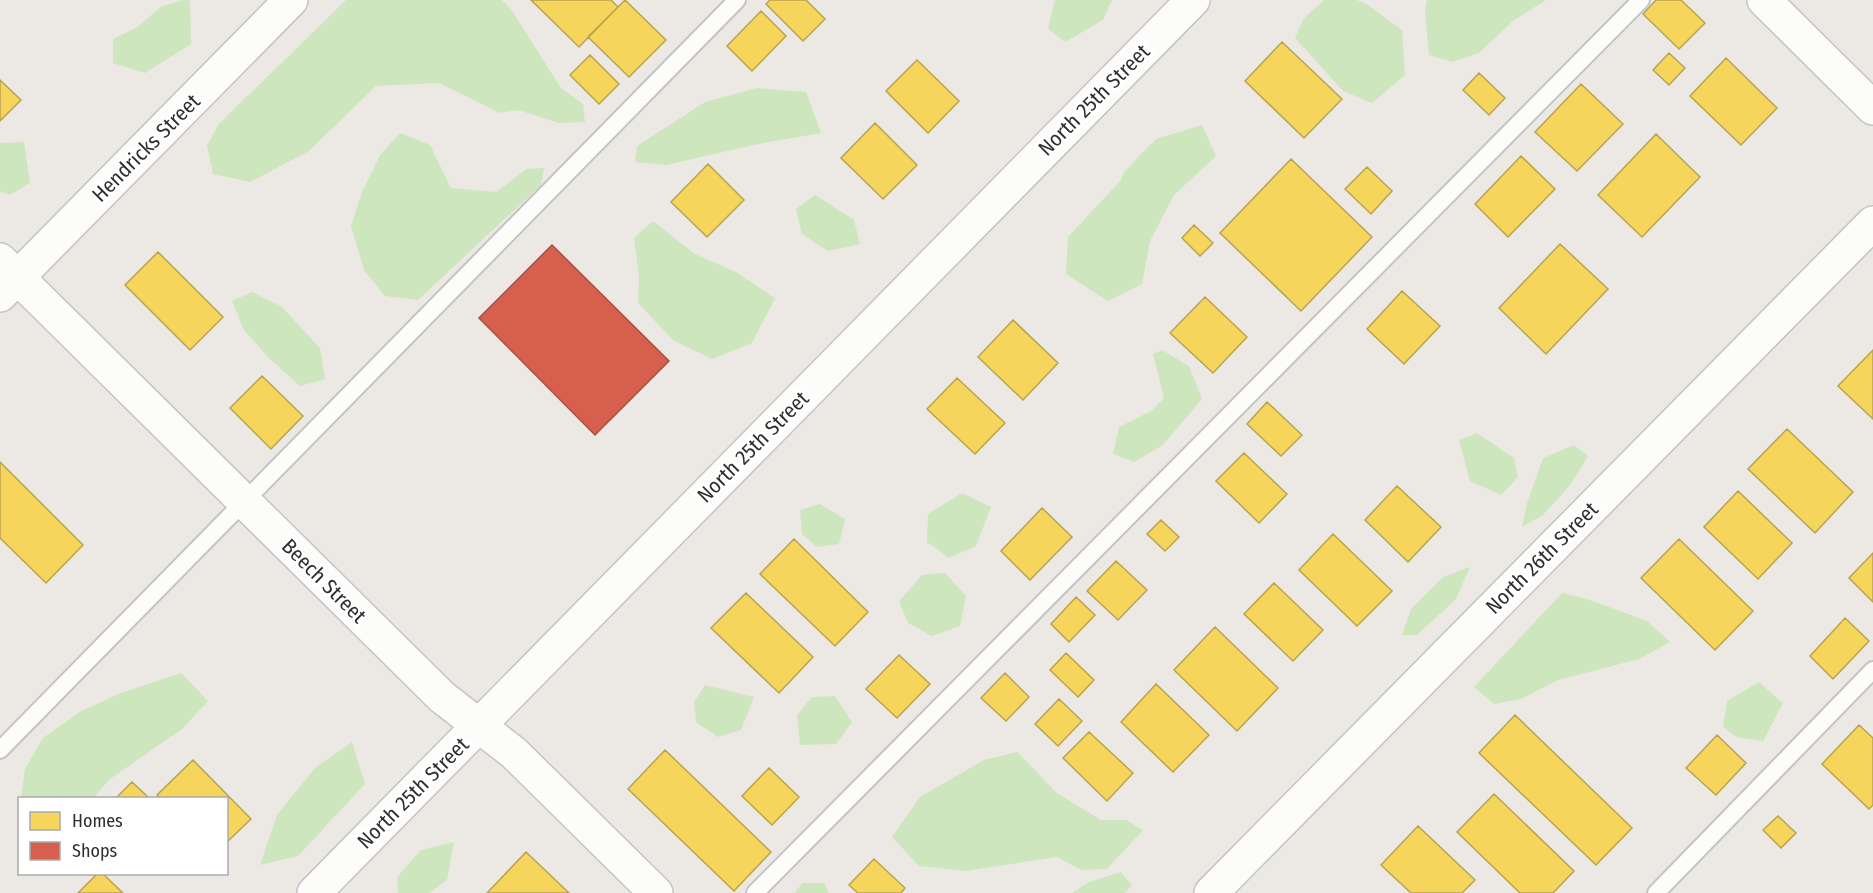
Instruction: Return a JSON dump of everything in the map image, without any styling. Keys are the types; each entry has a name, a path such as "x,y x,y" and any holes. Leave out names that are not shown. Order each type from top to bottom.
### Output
{"street":[{"name":"Hendricks Street","path":"6,278 291,0"},
{"name":"North 25th Street","path":"314,893 1192,0"},
{"path":"1764,0 1873,108"},
{"name":"North 26th Street","path":"1211,893 1873,223"},
{"name":"Beech Street","path":"6,278 245,502 442,697 514,753 656,893"}],"lane":[{"path":"0,750 736,0"},
{"path":"756,893 1641,0"},
{"path":"1656,893 1873,670"}],"green space":[{"path":"190,0 191,44 145,73 113,63 113,39 136,28 162,6"},
{"path":"346,0 502,0 511,9 561,88 583,104 585,122 559,123 518,110 500,113 439,83 376,86 309,151 250,182 213,174 207,145 219,124"},
{"path":"1056,0 1112,0 1103,20 1065,42 1048,29"},
{"path":"1324,0 1357,0 1368,5 1402,30 1405,75 1372,103 1343,91 1295,38 1304,18"},
{"path":"1427,0 1546,0 1513,21 1479,53 1452,62 1429,55 1425,11"},
{"path":"757,88 806,92 821,133 763,143 666,165 635,162 637,146 705,102"},
{"path":"1202,125 1216,156 1174,195 1150,241 1142,284 1108,301 1066,274 1068,237 1121,180 1124,172 1156,139"},
{"path":"400,133 430,145 451,188 496,192 527,169 544,168 541,185 418,300 385,296 364,270 351,226 362,192 380,155"},
{"path":"24,142 30,183 10,195 0,191 0,143"},
{"path":"815,195 854,220 860,244 828,251 802,234 796,209"},
{"path":"653,221 695,254 736,272 775,298 752,343 712,359 674,341 638,303 639,275 634,238"},
{"path":"252,292 281,306 320,348 325,379 300,386 270,359 244,330 232,301"},
{"path":"1162,350 1189,366 1202,399 1163,445 1134,462 1113,454 1119,427 1151,411 1164,398 1153,354"},
{"path":"1477,433 1514,458 1518,477 1501,495 1470,481 1459,440"},
{"path":"1574,445 1588,456 1570,485 1543,515 1522,527 1527,503 1543,458"},
{"path":"962,493 991,507 976,546 949,558 927,542 928,514"},
{"path":"820,504 845,519 839,544 817,547 802,534 800,510"},
{"path":"1470,567 1456,599 1417,635 1402,635 1411,609 1443,577"},
{"path":"945,573 966,596 960,626 932,636 908,623 899,601 922,575"},
{"path":"1562,593 1587,599 1647,621 1670,642 1639,659 1558,680 1521,699 1494,704 1474,687"},
{"path":"181,673 208,701 182,729 110,779 94,797 21,797 25,769 43,738 81,711 121,693"},
{"path":"1759,682 1783,703 1763,741 1736,737 1723,727 1727,701"},
{"path":"705,685 754,697 741,730 718,737 696,722 694,702"},
{"path":"835,696 852,722 836,744 800,745 797,715 812,697"},
{"path":"352,742 365,784 298,856 260,865 277,815 315,768"},
{"path":"1017,752 1057,793 1101,820 1126,820 1143,830 1107,869 1081,870 1057,857 966,871 919,866 892,837 920,797 984,760"},
{"path":"454,842 447,880 429,893 398,893 397,877 421,850"},
{"path":"1121,872 1132,885 1125,893 1072,893 1089,882"},
{"path":"802,883 824,883 829,893 795,893"}],"building: Homes":[{"path":"531,0 611,0 618,7 579,47"},
{"path":"625,0 666,40 629,77 588,37"},
{"path":"770,0 806,0 825,19 803,41 766,4"},
{"path":"1656,0 1681,0 1705,23 1679,49 1643,14"},
{"path":"761,11 786,36 752,71 727,46"},
{"path":"1282,42 1342,99 1304,138 1245,81"},
{"path":"1669,53 1685,68 1669,85 1653,70"},
{"path":"590,55 619,84 599,104 570,75"},
{"path":"1726,58 1777,108 1741,145 1690,96"},
{"path":"917,60 959,101 928,133 886,91"},
{"path":"1479,73 1505,98 1489,115 1463,90"},
{"path":"0,80 21,100 0,121"},
{"path":"1581,84 1623,124 1577,171 1535,132"},
{"path":"875,123 917,165 883,199 841,158"},
{"path":"1656,134 1700,177 1642,237 1598,195"},
{"path":"1521,156 1555,189 1508,237 1475,204"},
{"path":"1291,159 1372,237 1301,311 1220,233"},
{"path":"708,164 744,200 707,237 671,202"},
{"path":"1367,167 1392,191 1371,214 1345,189"},
{"path":"1194,225 1213,243 1200,256 1182,238"},
{"path":"1560,244 1608,289 1546,354 1499,308"},
{"path":"158,252 223,317 190,350 125,285"},
{"path":"1402,291 1440,326 1404,364 1367,329"},
{"path":"1205,297 1247,337 1213,373 1170,333"},
{"path":"1013,320 1058,363 1023,400 978,357"},
{"path":"1873,350 1873,419 1838,386"},
{"path":"262,376 303,416 271,449 230,408"},
{"path":"957,378 1005,423 975,454 927,409"},
{"path":"1267,402 1302,435 1281,456 1247,424"},
{"path":"1787,429 1853,492 1815,533 1748,469"},
{"path":"1244,453 1287,494 1259,523 1216,481"},
{"path":"0,462 83,545 46,583 0,538"},
{"path":"1397,486 1441,527 1408,562 1365,520"},
{"path":"1738,491 1792,543 1758,579 1704,527"},
{"path":"1042,508 1072,537 1030,580 1001,551"},
{"path":"1161,520 1179,537 1165,551 1147,534"},
{"path":"1333,534 1392,591 1357,626 1299,570"},
{"path":"794,539 868,612 835,646 760,574"},
{"path":"1679,539 1753,611 1715,650 1641,578"},
{"path":"1873,553 1873,602 1849,578"},
{"path":"1116,561 1147,590 1118,620 1087,591"},
{"path":"1274,583 1323,630 1293,661 1244,614"},
{"path":"746,593 813,657 779,693 711,628"},
{"path":"1076,597 1095,615 1069,642 1051,624"},
{"path":"1845,618 1869,641 1833,679 1810,656"},
{"path":"1215,627 1278,688 1237,731 1174,670"},
{"path":"1066,653 1094,680 1078,697 1050,670"},
{"path":"899,655 930,684 897,718 866,689"},
{"path":"1005,673 1029,697 1006,721 981,698"},
{"path":"1156,684 1209,735 1173,772 1121,722"},
{"path":"1059,699 1082,721 1058,746 1035,724"},
{"path":"1515,715 1632,828 1596,865 1479,753"},
{"path":"1859,725 1873,738 1873,805 1869,809 1822,764"},
{"path":"1089,732 1133,773 1107,801 1063,758"},
{"path":"1717,735 1746,763 1716,795 1686,768"},
{"path":"665,750 771,852 734,891 628,789"},
{"path":"193,760 251,819 228,841 228,797 160,797 157,795"},
{"path":"769,768 799,797 772,825 742,796"},
{"path":"132,782 148,797 117,797"},
{"path":"1494,794 1574,871 1553,893 1520,893 1457,832"},
{"path":"1778,816 1796,833 1781,848 1763,830"},
{"path":"1418,826 1475,880 1462,893 1411,893 1381,865"},
{"path":"526,852 569,893 487,893"},
{"path":"874,859 905,888 901,893 858,893 849,885"},
{"path":"96,875 104,875 123,893 78,893"}],"building: Shops":[{"path":"552,245 669,361 595,435 479,318"}]}
